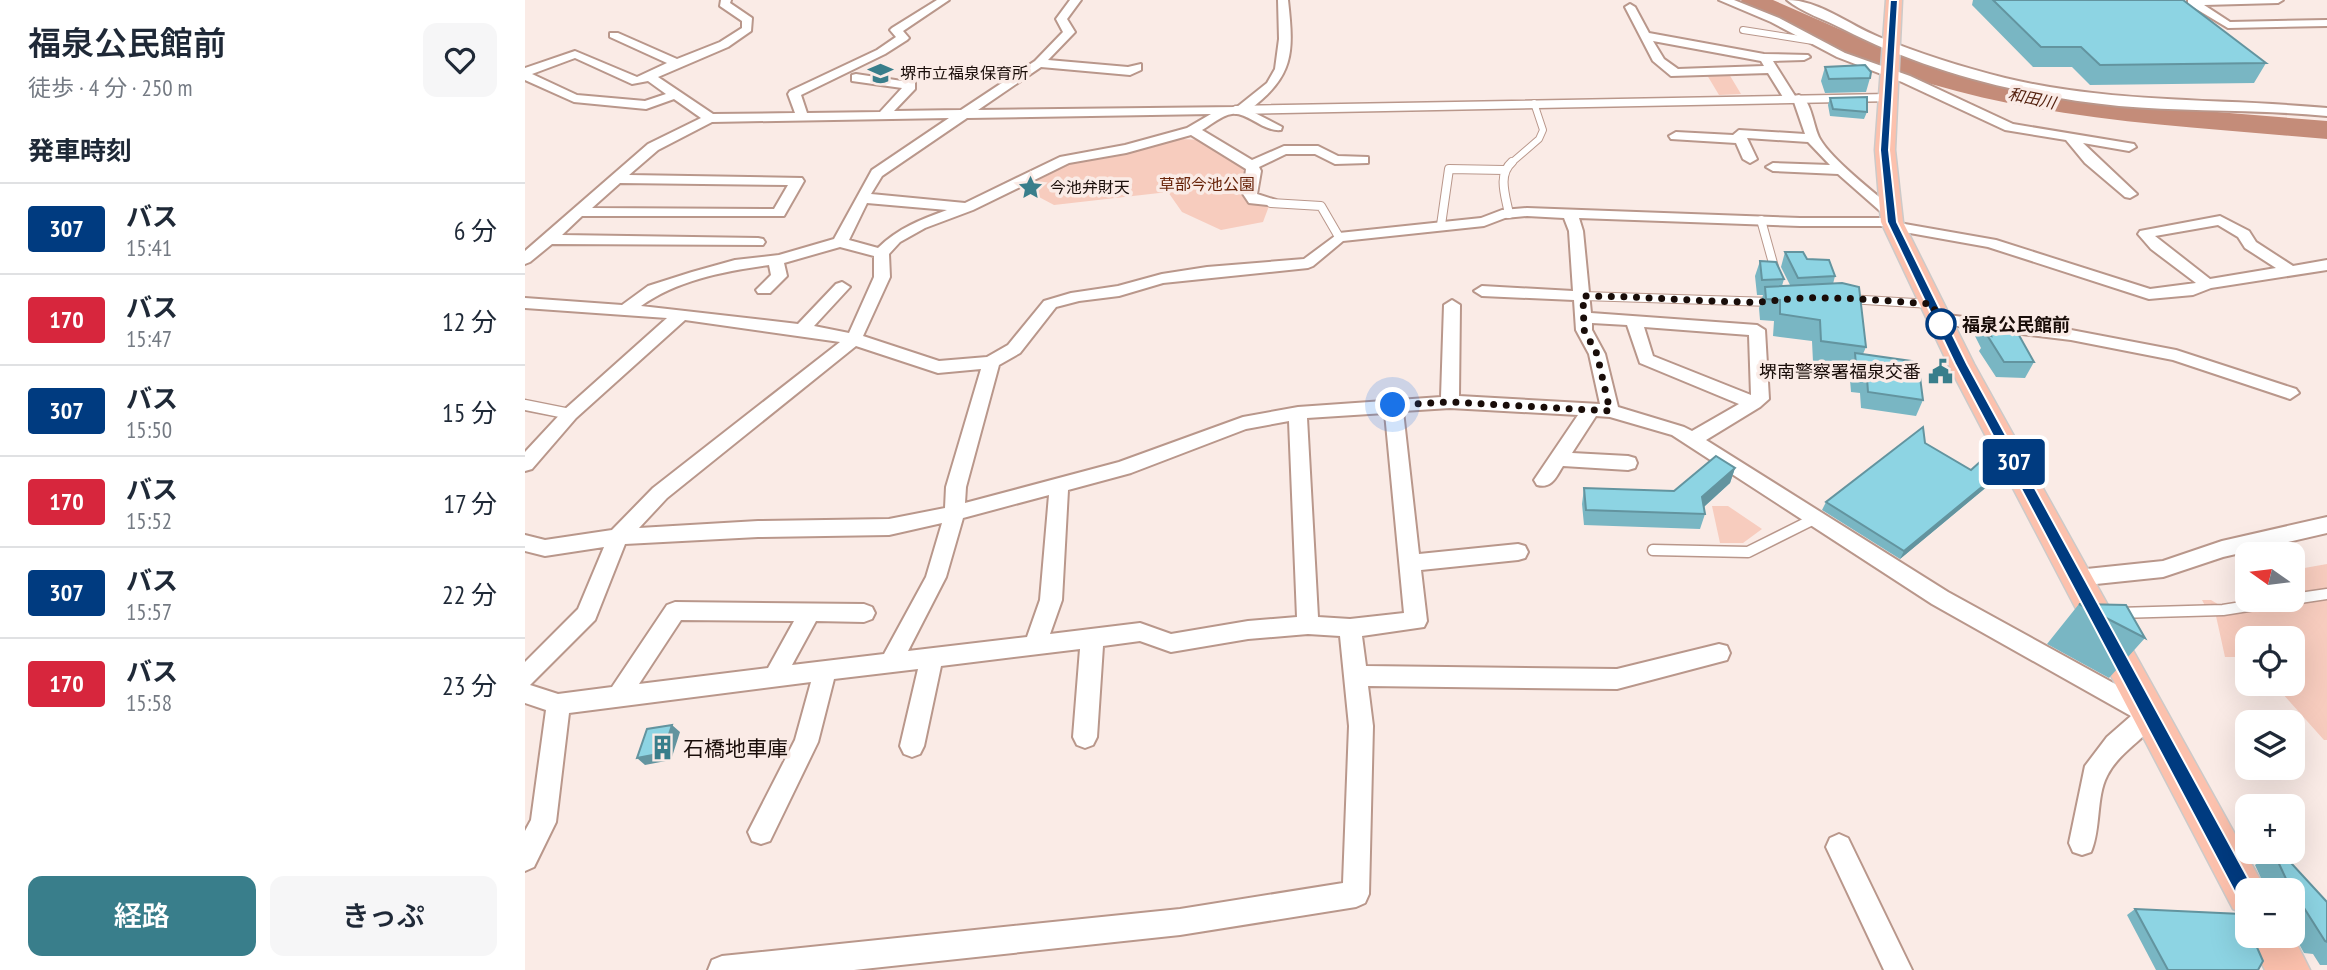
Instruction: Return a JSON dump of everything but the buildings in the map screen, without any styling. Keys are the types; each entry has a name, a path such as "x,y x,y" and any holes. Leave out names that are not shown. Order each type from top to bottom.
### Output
{"main road":[{"path":"1894,0 1885,150 1892,221 1935,312 2238,878"},
{"path":"2276,948 2288,970"}],"street":[{"path":"525,74 575,54 636,81 650,77 676,63 726,45 747,29 748,20 724,4 726,0"},
{"path":"801,115 794,94 881,52 903,38 895,30 944,0"},
{"path":"841,242 866,188 877,173 1039,63 1069,32 1061,19 1076,0"},
{"path":"525,677 587,614 618,537 660,493 854,339 882,277 881,253 895,239 1065,160 1126,149 1192,131 1235,110 1270,88 1280,73 1285,16 1283,0"},
{"path":"1724,0 1775,20 1841,55 1890,68"},
{"path":"2278,0 2192,2 2228,25 2327,23"},
{"path":"1799,1 1906,79 2010,127 2129,147"},
{"path":"1630,7 1659,61 1675,73 1772,69"},
{"path":"614,36 676,63"},
{"path":"1645,36 1764,58 1804,57"},
{"path":"1764,58 1794,99 1813,138 1892,221"},
{"path":"1039,63 1130,71 1137,67"},
{"path":"525,260 661,141 710,118 1794,99 1890,68 1952,66 2088,98 2166,105 2327,113"},
{"path":"525,74 574,98 646,105 675,95"},
{"path":"650,77 710,118"},
{"path":"856,78 911,86 883,116"},
{"path":"1235,110 1276,127"},
{"path":"1192,131 1207,137 1251,166 1254,171 1250,194 1254,200 1271,204"},
{"path":"1750,159 1739,134 1813,138"},
{"path":"1676,136 1741,139"},
{"path":"2072,139 2090,160 2130,194"},
{"path":"1251,166 1284,150 1318,150 1335,160 1363,160"},
{"path":"1773,167 1841,170"},
{"path":"580,212 779,213 797,181 617,179"},
{"path":"863,198 968,207"},
{"path":"1543,480 1601,410 1597,354 1584,330 1576,231 1569,212"},
{"path":"525,303 681,315 802,329 854,339 938,367 991,362 1014,349 1050,304 1077,296 1119,291 1162,279 1308,262 1339,237 1484,222 1509,214 1569,212 1761,220 1892,221 1991,243 2149,294 2193,290 2207,284 2327,265"},
{"path":"2207,284 2156,246 2145,234 2220,220 2244,234 2250,245 2292,272"},
{"path":"549,239 758,242"},
{"path":"625,310 654,289 735,265 775,259 841,242 881,253"},
{"path":"764,290 779,276 775,259"},
{"path":"802,329 842,287"},
{"path":"1482,290 1583,296"},
{"path":"525,321 543,304"},
{"path":"1450,402 1453,305"},
{"path":"1935,312 2176,355 2290,393"},
{"path":"525,464 570,414 681,315"},
{"path":"1583,317 1757,330 1760,399 1692,440"},
{"path":"1634,321 1646,359 1754,403"},
{"path":"890,664 936,577 955,513 955,487 991,362"},
{"path":"525,543 545,548 618,537 758,529 889,527 955,513 1123,468 1243,423 1298,413 1450,402 1601,410 1678,431 1940,598 2149,714 2115,745 2094,774 2082,843"},
{"path":"525,693 558,704 1140,632 1171,643 1248,630 1308,625 1350,628 1416,621 1393,405"},
{"path":"1298,413 1308,625"},
{"path":"1558,459 1628,463"},
{"path":"1035,646 1051,600 1059,485"},
{"path":"2077,578 2162,569 2223,549 2327,525"},
{"path":"1410,563 1518,552"},
{"path":"618,697 675,611 864,612"},
{"path":"774,678 810,612"},
{"path":"722,970 893,961 1180,922 1356,894 1361,726 1350,628"},
{"path":"1086,737 1092,639"},
{"path":"1355,676 1617,679 1719,653"},
{"path":"912,746 931,659"},
{"path":"761,832 806,742 825,672"},
{"path":"525,858 543,822 558,704"},
{"path":"1839,848 1898,970"}],"lane":[{"path":"1743,30 1813,41"},
{"path":"1509,214 1504,170 1539,139 1543,130 1534,103"},
{"path":"1441,225 1450,169 1504,170"},
{"path":"1271,204 1321,206 1339,237"},
{"path":"1761,220 1771,262 1783,287"},
{"path":"1583,296 1785,302"},
{"path":"1841,299 1935,312"},
{"path":"525,405 570,414"},
{"path":"1653,550 1748,552 1814,519"},
{"path":"2305,597 2327,594"},
{"path":"2096,614 2209,611 2235,607"}],"green space":[{"path":"1729,74 1741,94 1719,95 1707,75"},
{"name":"草部今池公園","path":"1181,139 1203,140 1244,167 1245,188 1250,199 1269,206 1263,222 1221,230 1182,212 1168,192 1054,205 1022,188 1070,164 1118,156"},
{"path":"1712,506 1728,506 1762,529 1743,543 1720,543"},
{"path":"2327,564 2327,740 2305,719 2305,710 2297,710 2285,696 2305,696 2305,626 2235,626 2235,657 2225,657 2216,616 2210,615 2202,600 2211,600 2221,606 2235,605 2235,612 2305,612 2305,568"}],"waterway":[{"name":"和田川","path":"1753,0 1892,61 1987,91 2083,108 2327,130"}],"bus line":[{"name":"307","path":"1894,0 1885,150 1892,222 1961,364 2238,878"}],"place":[{"name":"堺市立福泉保育所","path":"880,73"},
{"name":"今池弁財天","path":"1030,187"},
{"name":"福泉公民館前","path":"1941,324"},
{"name":"堺南警察署福泉交番","path":"1941,371"},
{"name":"石橋地車庫","path":"663,748"}],"route":[{"path":"1393,405 1450,402 1610,411 1597,354 1584,330 1583,296 1647,296 1743,302 1785,302 1803,298 1854,299 1932,304 1941,324"}]}
